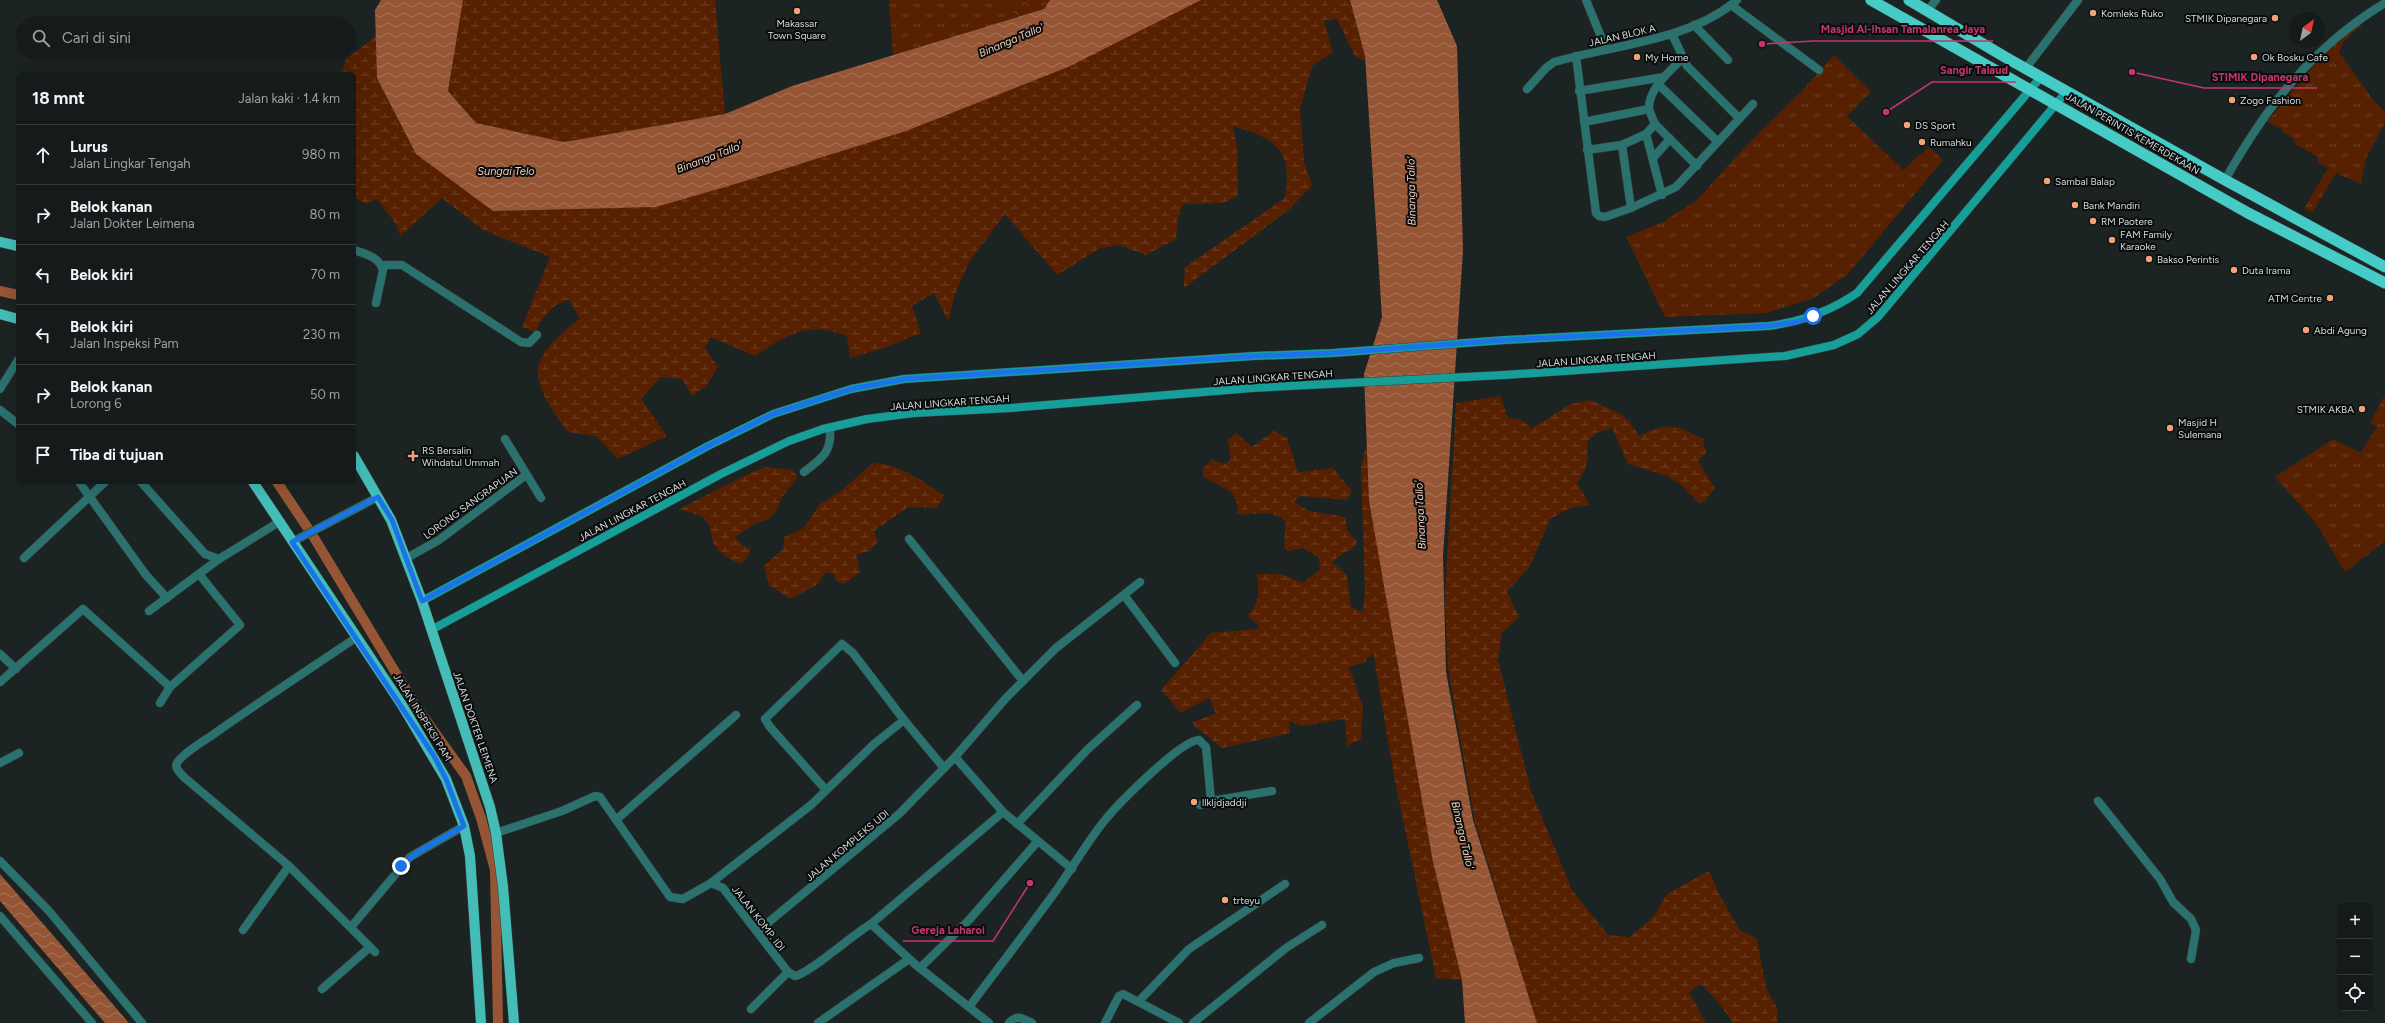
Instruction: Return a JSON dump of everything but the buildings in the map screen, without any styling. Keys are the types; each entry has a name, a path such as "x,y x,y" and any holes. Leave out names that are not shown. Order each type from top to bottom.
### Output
{"highway":[{"name":"JALAN PERINTIS KEMERDEKAAN","path":"1871,0 2248,212 2385,283"},
{"name":"JALAN PERINTIS KEMERDEKAAN","path":"1909,0 2041,77 2225,180 2385,267"}],"main road":[{"name":"JALAN LINGKAR TENGAH","path":"422,601 701,450 773,414 851,389 904,379 1254,356 1333,353 1505,340 1768,326 1797,322 1837,307 1857,293 2041,77"},
{"name":"JALAN LINGKAR TENGAH","path":"431,630 721,474 789,441 830,428 867,419 914,413 1011,408 1336,383 1504,375 1785,356 1834,345 1858,334 1878,318 2068,91"},
{"path":"0,242 16,246"},
{"path":"0,314 16,318"},
{"name":"JALAN DOKTER LEIMENA","path":"356,459 392,520 405,559 422,601 479,774 496,833 514,1023"},
{"name":"JALAN INSPEKSI PAM","path":"254,484 357,637 434,756 446,779 464,826 470,856 481,1023"}],"street":[{"path":"1586,0 1606,50"},
{"path":"1928,11 1936,0"},
{"path":"2026,68 2078,0"},
{"path":"1734,2 1818,70"},
{"name":"JALAN BLOK A","path":"1527,89 1550,64 1576,56 1672,34 1694,25 1734,2"},
{"path":"2225,180 2250,137 2299,72 2348,27 2385,3"},
{"path":"1694,25 1728,60"},
{"path":"1672,34 1682,59 1695,75 1739,118"},
{"path":"1576,56 1579,91 1597,214 1605,217 1662,195 1681,183 1717,141 1753,104"},
{"path":"1682,59 1664,77 1652,95 1649,109 1655,124 1697,166"},
{"path":"1579,91 1664,77"},
{"path":"1659,85 1717,141"},
{"path":"1584,122 1649,109"},
{"path":"1587,150 1622,145 1646,134 1655,124"},
{"path":"1646,134 1662,195"},
{"path":"1653,158 1670,139"},
{"path":"1622,145 1631,208"},
{"path":"356,251 367,254 381,265 383,270 376,303"},
{"path":"381,265 402,265 521,342 528,343 537,335"},
{"path":"0,389 16,363"},
{"path":"0,410 16,422"},
{"path":"804,472 827,452 830,442 830,428"},
{"path":"505,439 540,498"},
{"name":"LORONG SANGRAPUAN","path":"405,559 439,540 526,475"},
{"path":"80,484 146,575 167,598"},
{"path":"24,558 103,484"},
{"path":"143,484 205,554 218,559"},
{"path":"292,542 378,497"},
{"path":"149,611 218,559 279,522"},
{"path":"909,539 1023,681"},
{"path":"160,703 170,688 240,625 199,574"},
{"name":"JALAN KOMPLEKS UDI","path":"758,931 899,814 955,757 1023,681 1056,648 1140,582"},
{"path":"1124,595 1175,663"},
{"path":"0,682 83,609 170,688"},
{"path":"322,989 373,949 289,866 178,772 176,766 177,762 194,748 357,637"},
{"path":"826,790 770,727 765,719 838,646 842,644 854,653 904,720 944,768"},
{"path":"0,654 16,669"},
{"path":"1017,824 1088,749 1137,705"},
{"path":"617,819 736,715"},
{"path":"496,833 562,811 595,796 605,801 670,897 683,899 711,883 811,805 874,744 904,720"},
{"path":"969,1007 1072,869 1105,820 1118,805 1179,749 1195,740 1199,740 1206,747 1211,801"},
{"path":"0,763 19,753"},
{"path":"955,757 1002,812 1072,869"},
{"path":"1200,805 1211,801 1272,790"},
{"path":"2098,801 2160,879 2173,902 2191,919 2196,930 2191,958"},
{"path":"751,1008 788,972 795,976 806,972 858,932 871,924 1002,812"},
{"path":"351,927 410,857 464,826"},
{"path":"920,968 969,920 1037,842"},
{"path":"0,861 49,911 142,1023"},
{"path":"243,930 289,866"},
{"name":"JALAN KOMP. IDI","path":"711,883 723,888 758,931 788,972"},
{"path":"1138,1001 1189,949 1285,884"},
{"path":"0,916 92,1023"},
{"path":"871,924 909,959 988,1023"},
{"path":"1193,1023 1286,948 1322,925"},
{"path":"1309,1023 1374,972 1394,963 1419,958"},
{"path":"818,1023 909,959"},
{"path":"1105,1023 1120,995 1125,995 1138,1001 1179,1023"},
{"path":"1009,1023 1013,1018 1018,1017 1032,1023"}],"green space":[{"path":"463,0 715,0 725,114 564,142 476,123 448,91"},
{"path":"889,0 1008,0 1015,18 893,55"},
{"path":"1008,0 1050,0 1044,9 1015,18"},
{"path":"1201,0 1350,0 1365,56 1364,61 1354,55 1337,19 1324,21 1333,52 1312,66 1300,109 1304,162 1312,185 1291,208 1184,288 1185,267 1285,198 1287,181 1283,157 1278,148 1260,136 1233,126 1237,149 1238,196 1223,203 1183,204 1178,219 1176,239 1146,255 1119,245 1100,248 1057,275 1005,214 969,262 955,294 948,321 934,293 912,306 921,333 884,348 850,358 847,336 820,330 798,332 788,336 755,356 711,337 705,348 718,367 706,386 692,396 682,379 661,377 641,399 667,436 618,459 596,436 568,432 549,405 539,382 538,367 546,351 559,336 580,319 569,300 552,308 541,321 535,332 522,327 550,257 483,230 442,198 400,236 396,224 377,199 366,204 356,198 356,72 342,72 346,60 356,60 356,51 376,36 377,78 493,211 653,207"},
{"path":"2359,23 2361,26 2343,42 2339,52 2374,101 2385,112 2385,123 2366,158 2361,184 2336,173 2312,213 2304,208 2328,168 2317,162 2318,157 2295,144 2294,139 2282,132 2282,129 2267,122 2323,54"},
{"path":"1834,55 1871,92 1847,116 1903,170 1929,147 1943,160 1848,274 1812,299 1766,313 1665,317 1626,237 1663,222 1697,200 1744,148 1803,90"},
{"path":"2385,395 2385,541 2345,572 2316,523 2275,477 2333,439 2361,453 2377,426 2370,423"},
{"path":"1500,396 1508,418 1520,419 1532,428 1571,404 1590,400 1621,414 1630,422 1639,436 1658,428 1671,427 1685,430 1703,439 1706,453 1698,461 1715,488 1705,501 1699,503 1680,484 1667,476 1628,464 1612,428 1596,433 1587,442 1588,454 1585,469 1577,483 1590,505 1570,508 1550,519 1530,566 1507,592 1519,617 1502,633 1498,660 1531,791 1572,890 1608,935 1630,937 1654,916 1667,894 1709,871 1719,894 1740,930 1757,939 1766,988 1778,1010 1777,1023 1733,1023 1718,1002 1701,984 1689,992 1706,1023 1537,1023 1474,818 1448,668 1445,598 1456,403"},
{"path":"1274,431 1287,438 1298,472 1333,468 1352,491 1347,500 1299,496 1294,502 1309,511 1345,517 1347,530 1357,542 1353,549 1345,552 1332,562 1347,575 1351,607 1363,612 1365,593 1361,467 1367,444 1433,862 1462,980 1436,978 1394,776 1373,652 1365,662 1349,667 1363,707 1361,739 1347,746 1345,719 1302,726 1289,721 1290,733 1222,748 1191,723 1216,713 1209,698 1181,713 1161,690 1211,633 1259,629 1257,624 1247,615 1255,606 1257,601 1257,574 1281,574 1302,583 1320,570 1319,558 1304,548 1288,551 1284,547 1286,521 1274,515 1262,513 1237,514 1237,505 1232,494 1228,490 1203,476 1203,468 1212,460 1226,464 1231,459 1228,440 1236,433 1252,447"},
{"path":"873,463 892,466 911,474 944,496 937,508 908,507 874,531 878,542 869,551 856,555 860,572 844,584 836,581 834,573 825,573 818,584 790,599 769,585 764,566 783,549 784,537 804,528 819,505 841,491"},
{"path":"766,467 792,470 798,477 782,497 777,510 769,519 754,524 735,537 743,546 751,548 747,558 740,564 718,550 713,540 710,525 701,516 679,509 750,473"}],"water":[{"name":"Sungai Telo","path":"381,0 463,0 448,91 476,123 564,142 725,114 792,86 1044,9 1050,0 1201,0 1068,67 906,131 732,185 656,207 493,211 416,154 377,78 375,10"},
{"name":"Binanga Tallo'","path":"1350,0 1437,0 1457,46 1463,250 1443,556 1446,672 1473,820 1537,1023 1465,1023 1462,980 1433,862 1369,501 1364,374 1382,317 1365,56"},
{"path":"0,874 129,1023 105,1023 0,901"}],"waterway":[{"path":"0,291 16,295"},
{"path":"278,484 313,536 417,708 466,776 481,818 495,870 498,1023"}],"place":[{"name":"Makassar Town Square","path":"797,11"},
{"name":"Komleks Ruko","path":"2093,13"},
{"name":"STMIK Dipanegara","path":"2275,18"},
{"name":"Masjid Al-Ihsan Tamalanrea Jaya","path":"1762,44"},
{"name":"My Home","path":"1637,57"},
{"name":"Ok Bosku Cafe","path":"2254,57"},
{"name":"STIMIK Dipanegara","path":"2132,72"},
{"name":"Zogo Fashion","path":"2232,100"},
{"name":"Sangir Talaud","path":"1886,112"},
{"name":"DS Sport","path":"1907,125"},
{"name":"Rumahku","path":"1922,142"},
{"name":"Sambal Balap","path":"2047,181"},
{"name":"Bank Mandiri","path":"2075,205"},
{"name":"RM Paotere","path":"2093,221"},
{"name":"FAM Family Karaoke","path":"2112,240"},
{"name":"Bakso Perintis","path":"2149,259"},
{"name":"Duta Irama","path":"2234,270"},
{"name":"ATM Centre","path":"2330,298"},
{"name":"Abdi Agung","path":"2306,330"},
{"name":"STMIK AKBA","path":"2362,409"},
{"name":"Masjid H Sulemana","path":"2170,428"},
{"name":"RS Bersalin Wihdatul Ummah","path":"413,456"},
{"name":"llkljdjaddji","path":"1194,802"},
{"name":"Gereja Laharoi","path":"1030,883"},
{"name":"trteyu","path":"1225,900"}],"route":[{"path":"401,866 410,857 464,826 446,779 434,756 292,542 378,497 392,520 405,559 422,601 708,446 773,414 815,399 851,389 904,379 1009,374 1254,356 1333,353 1505,340 1768,326 1797,322 1813,316"}]}
